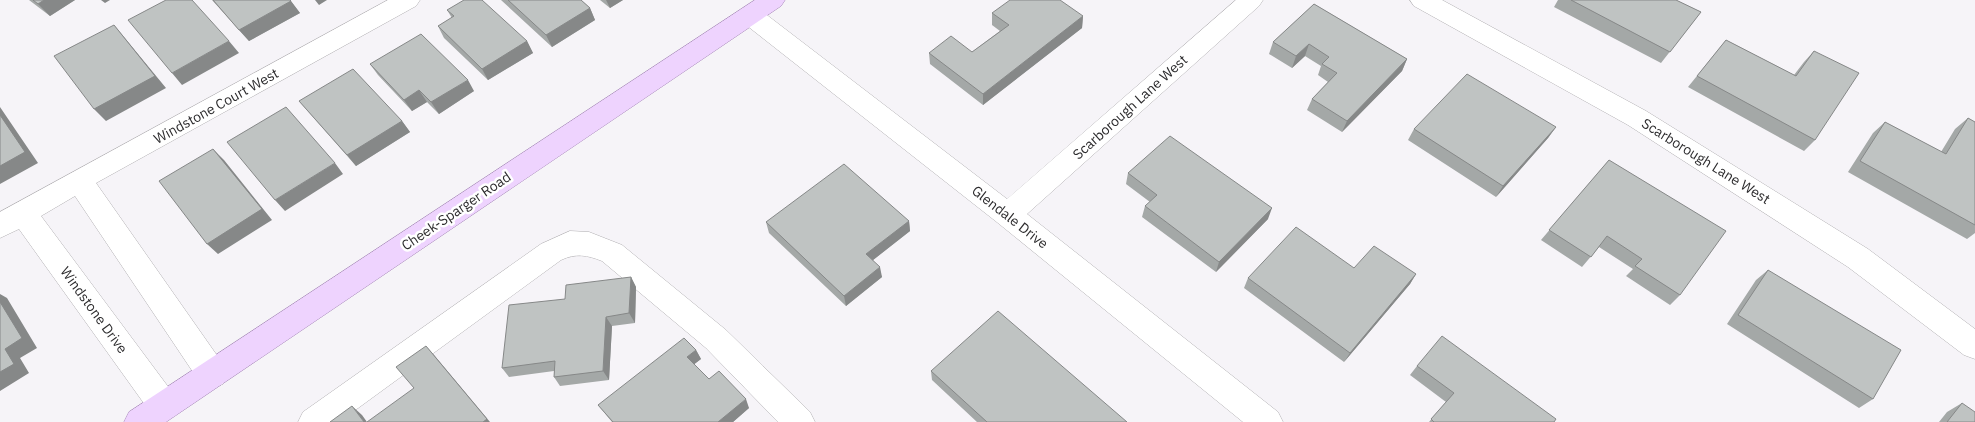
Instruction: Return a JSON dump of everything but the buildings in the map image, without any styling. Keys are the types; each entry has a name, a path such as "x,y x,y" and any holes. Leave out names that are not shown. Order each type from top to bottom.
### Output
{"main road":[{"name":"Cheek-Sparger Road","path":"140,422 772,0"}],"street":[{"name":"Windstone Court West","path":"12,220 79,180 408,0"},
{"name":"Scarborough Lane West","path":"1008,215 1251,0"},
{"name":"Scarborough Lane West","path":"1422,0 1637,118 1858,258 1975,346"},
{"name":"Glendale Drive","path":"750,15 1008,215 1267,422"},
{"path":"79,180 212,374"},
{"name":"Windstone Drive","path":"12,220 164,406"},
{"path":"314,422 551,252 570,244 589,244 612,252 716,339 799,422"}]}
